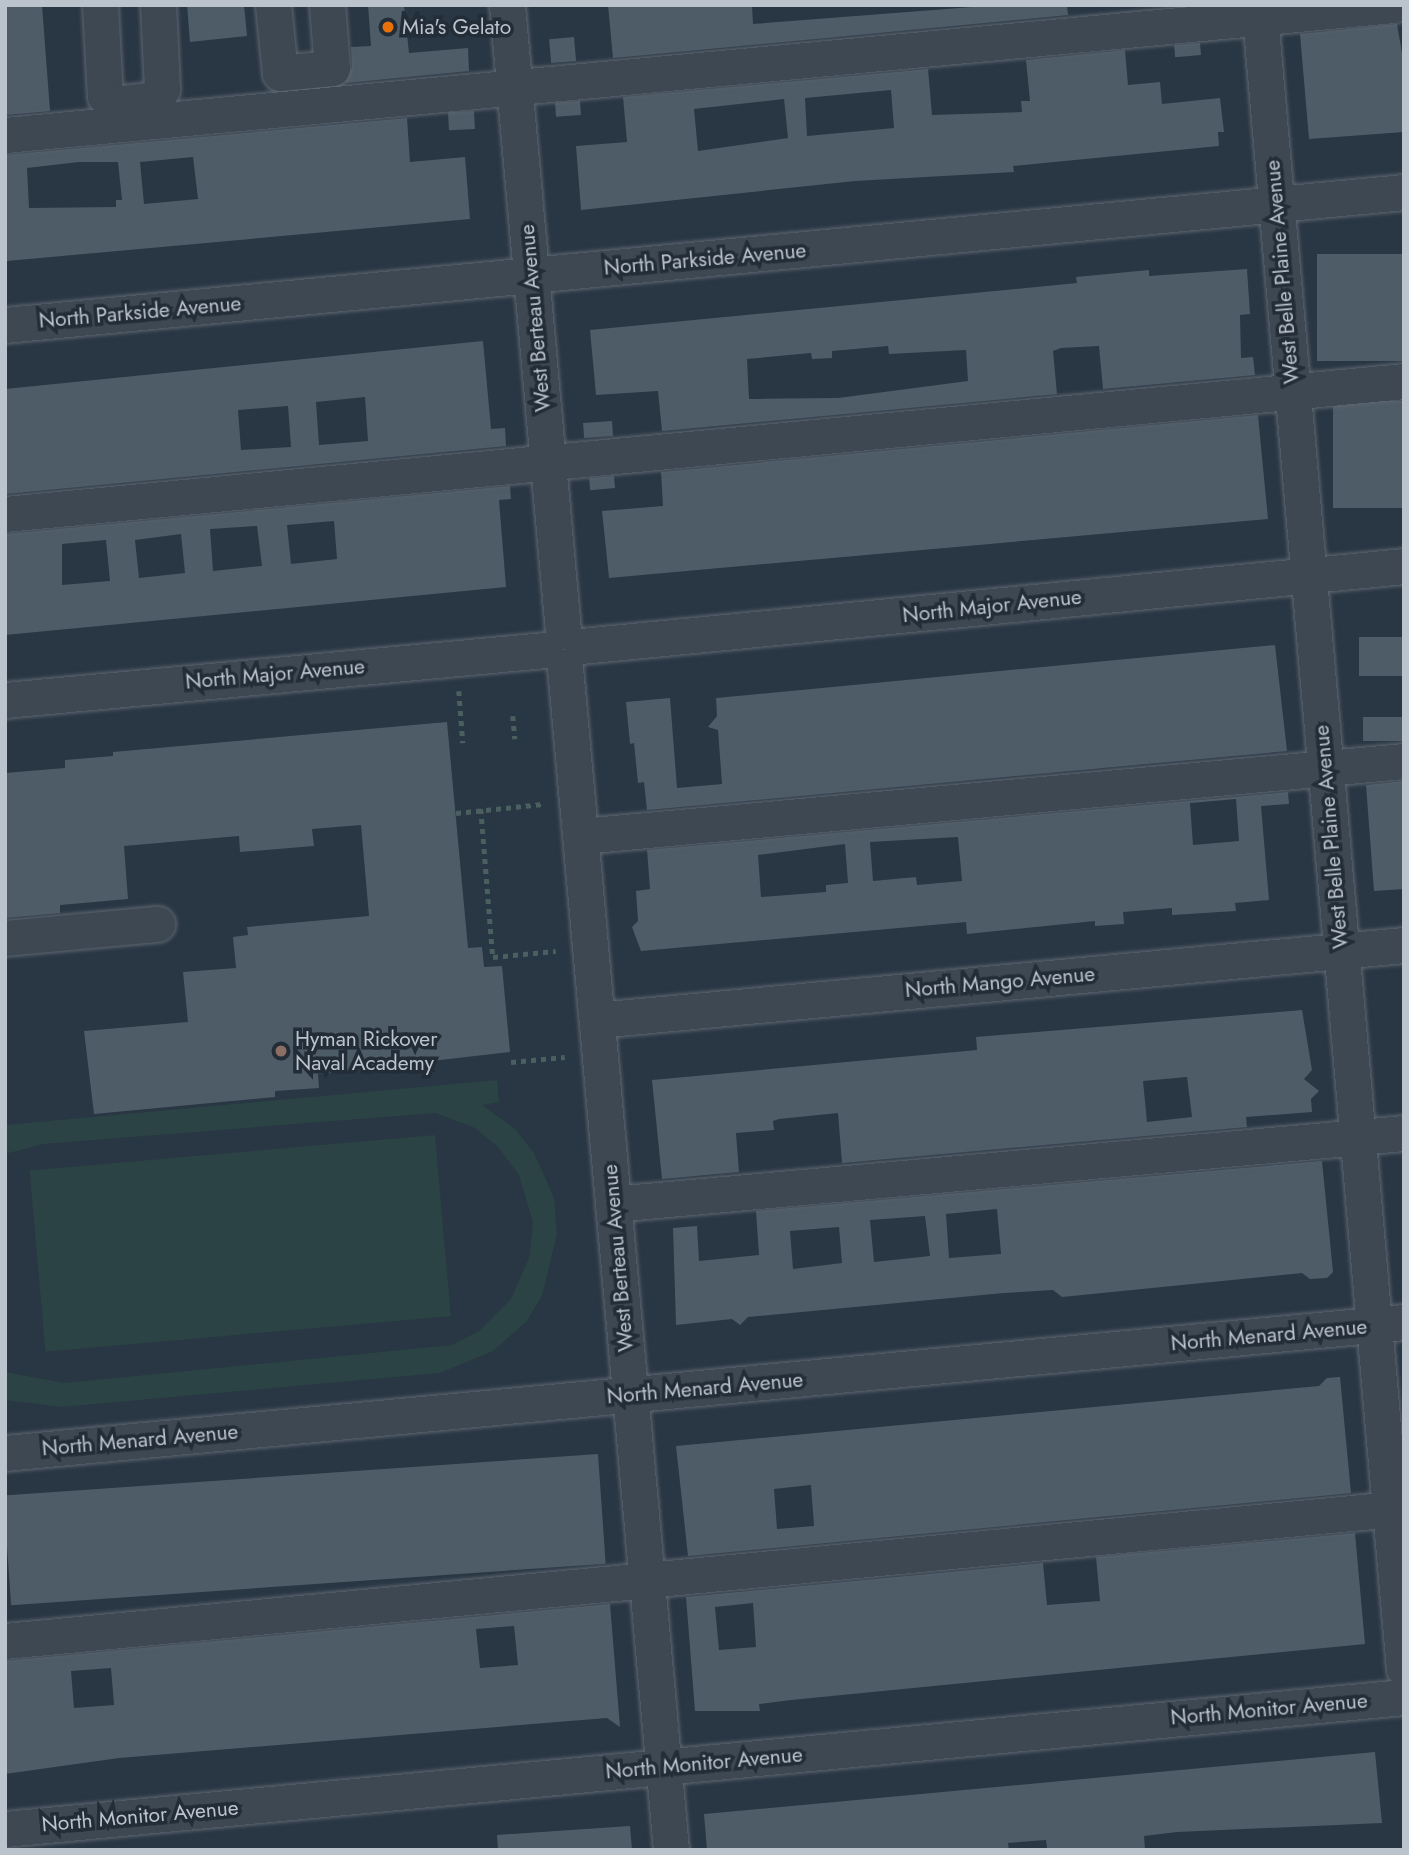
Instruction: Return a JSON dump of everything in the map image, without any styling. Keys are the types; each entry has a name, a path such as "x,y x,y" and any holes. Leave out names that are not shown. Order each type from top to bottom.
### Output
{"street":[{"path":"100,5 105,96 114,104 155,99 162,89 158,5"},
{"path":"273,5 280,73 332,68 327,5"},
{"name":"West Berteau Avenue","path":"507,5 671,1850"},
{"path":"5,135 514,88 1260,11 1393,5"},
{"name":"West Belle Plaine Avenue","path":"1260,11 1357,1137 1389,1323 1404,1669"},
{"name":"North Parkside Avenue","path":"5,325 1404,192"},
{"path":"5,514 1404,381"},
{"name":"North Major Avenue","path":"5,700 1404,566"},
{"path":"581,836 1404,761"},
{"path":"5,938 157,924"},
{"name":"North Mango Avenue","path":"597,1020 1404,944"},
{"path":"613,1204 1404,1133"},
{"name":"North Menard Avenue","path":"5,1453 1389,1323"},
{"path":"5,1641 1397,1509"},
{"name":"North Monitor Avenue","path":"5,1829 1404,1697"}],"path":[{"path":"458,691 463,743"},
{"path":"513,716 515,739"},
{"path":"456,813 543,804"},
{"path":"481,809 493,957 556,951"},
{"path":"511,1062 565,1057"}],"green space":[{"path":"497,1080 499,1102 482,1105 514,1128 534,1153 554,1198 557,1234 542,1296 526,1322 493,1351 440,1373 62,1407 5,1400 5,1372 64,1383 452,1345 479,1331 511,1299 529,1258 533,1222 519,1175 498,1147 475,1128 436,1113 43,1144 5,1154 5,1125"},
{"path":"435,1135 451,1316 45,1352 30,1170"}],"building":[{"path":"5,5 42,5 50,111 5,115"},
{"path":"187,5 244,5 247,36 190,42"},
{"name":"Mia's Gelato","path":"368,5 404,5 409,53 468,48 469,71 345,83 352,67 351,47 371,46"},
{"path":"608,5 752,5 753,24 998,5 1067,5 1068,15 613,58"},
{"path":"1397,24 1404,65 1404,132 1309,139 1300,34"},
{"path":"574,37 576,61 551,63 549,39"},
{"path":"1200,43 1201,55 1175,57 1174,45"},
{"path":"1125,50 1128,85 1160,82 1162,104 1220,98 1224,132 1218,132 1219,146 1013,166 1014,172 855,181 581,210 576,146 627,142 623,97 928,69 932,115 1022,112 1021,101 1030,101 1026,60","holes":["891,90 894,128 807,136 805,98","784,99 788,138 698,151 694,109"]},
{"path":"580,101 581,115 556,117 555,103"},
{"path":"474,111 475,129 449,130 448,112"},
{"path":"407,118 410,162 465,157 470,219 7,261 5,155","holes":["193,157 198,199 144,204 140,162","79,162 118,162 122,200 116,200 116,207 29,208 27,168"]},
{"path":"1317,254 1404,254 1404,361 1317,361"},
{"path":"1247,269 1250,314 1240,315 1241,358 1253,357 1255,375 1103,389 1099,346 1061,348 1053,351 1057,394 662,431 658,391 596,395 590,330 1077,283 1076,277 1149,270 1149,276","holes":["888,346 889,354 966,350 968,381 838,398 749,399 747,359 811,353 812,359 832,358 832,351"]},
{"path":"483,341 491,429 505,428 506,446 5,494 5,389","holes":["365,397 368,441 319,445 316,402","288,406 291,447 241,450 238,410"]},
{"path":"1333,401 1404,401 1404,508 1333,508"},
{"path":"1258,415 1268,519 609,578 602,511 663,506 661,472"},
{"path":"612,421 613,436 584,438 583,423"},
{"path":"614,476 615,488 590,490 589,478"},
{"path":"510,486 511,499 499,500 506,587 5,635 5,534","holes":["334,521 337,559 291,564 287,525","257,526 262,566 213,571 210,529","181,534 185,573 139,578 135,540","106,540 110,581 62,585 62,544"]},
{"path":"1359,637 1404,637 1404,676 1359,676"},
{"path":"1275,645 1287,751 647,810 644,782 638,783 634,743 630,744 626,702 670,698 677,788 722,784 718,730 708,727 717,716 716,698"},
{"path":"1363,717 1404,717 1404,741 1363,741"},
{"path":"447,722 468,948 482,947 484,967 502,966 510,1052 318,1074 319,1088 275,1091 275,1097 94,1114 84,1031 188,1022 183,972 236,968 233,937 248,935 247,927 369,916 361,825 312,829 314,846 240,852 239,836 124,846 128,899 60,905 60,913 5,918 5,773 65,768 65,760 113,756 113,752"},
{"path":"1404,781 1404,889 1374,891 1366,785"},
{"path":"1288,792 1289,804 1261,806 1269,900 1235,903 1236,911 1172,915 1172,908 1123,912 1124,924 1095,926 1095,921 967,934 966,922 641,951 632,927 638,921 636,891 650,889 647,850","holes":["1236,799 1239,841 1193,845 1190,803","958,837 962,881 917,885 916,877 873,881 870,842","845,844 848,883 826,885 826,892 761,897 758,855"]},
{"path":"1302,1010 1312,1070 1304,1079 1319,1091 1311,1099 1312,1112 1246,1117 1247,1127 842,1163 838,1113 779,1119 773,1121 774,1130 736,1133 739,1172 662,1179 652,1080 977,1050 976,1037","holes":["1187,1077 1192,1117 1147,1122 1143,1081"]},
{"path":"1322,1161 1333,1272 1327,1278 1310,1279 1302,1273 1062,1297 1053,1290 1004,1293 748,1317 740,1325 732,1319 676,1325 673,1228 697,1226 699,1261 759,1255 756,1211","holes":["997,1209 1001,1254 949,1258 946,1214","925,1216 930,1256 874,1262 870,1220","839,1227 842,1263 793,1269 790,1231"]},
{"path":"1340,1377 1351,1493 688,1556 676,1446 1319,1386 1327,1378","holes":["811,1485 814,1526 777,1529 774,1489"]},
{"path":"598,1454 606,1564 11,1605 5,1495"},
{"path":"1355,1533 1365,1644 791,1700 759,1704 760,1711 695,1711 686,1597 1043,1563 1047,1605 1100,1601 1096,1557","holes":["753,1603 756,1647 719,1650 715,1607"]},
{"path":"610,1604 620,1727 607,1718 119,1758 5,1774 5,1661","holes":["514,1626 518,1665 480,1668 476,1629","111,1668 114,1705 74,1708 71,1671"]},
{"path":"1375,1752 1382,1823 1177,1832 1144,1836 1145,1849 1131,1850 1047,1848 1046,1840 1008,1843 1009,1850 707,1850 704,1814"},
{"path":"630,1826 632,1850 498,1850 497,1835"}],"place":[{"name":"Mia's Gelato","path":"388,27"},
{"name":"Hyman Rickover Naval Academy","path":"281,1051"}]}
